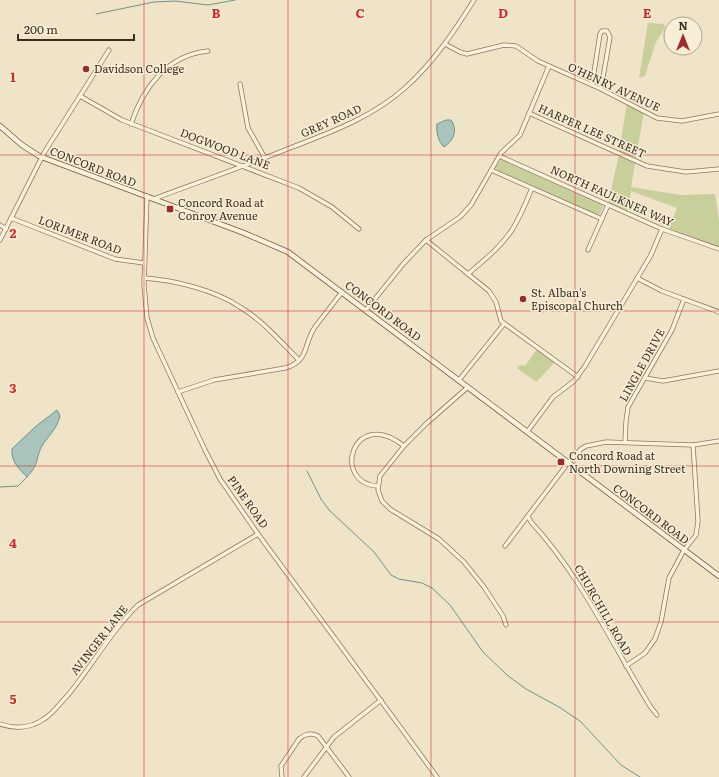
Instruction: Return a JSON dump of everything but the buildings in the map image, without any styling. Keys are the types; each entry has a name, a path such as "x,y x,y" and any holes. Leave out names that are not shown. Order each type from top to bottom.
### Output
{"main road":[{"name":"CONCORD ROAD","path":"0,126 22,145 42,157 281,248 342,292 719,576"}],"street":[{"name":"GREY ROAD","path":"153,199 244,166 341,128 378,108 411,82 445,44 474,0"},
{"path":"592,85 600,34 602,31 607,31 610,37 601,89"},
{"name":"O'HENRY AVENUE","path":"445,44 467,54 500,45 520,47 538,61 631,103 647,114 662,119 682,121 719,114"},
{"path":"0,240 42,157 109,50"},
{"path":"131,124 147,90 160,73 176,62 197,52 208,51"},
{"path":"366,310 404,263 426,240 464,214 499,156 520,134 549,66"},
{"path":"240,84 248,128 265,158"},
{"name":"DOGWOOD LANE","path":"80,96 117,118 131,124 306,191 332,207 358,229"},
{"name":"HARPER LEE STREET","path":"529,113 647,166 686,172 719,170"},
{"name":"NORTH FAULKNER WAY","path":"499,156 662,229 719,249"},
{"path":"491,170 602,219"},
{"path":"468,274 508,236 516,223 532,188"},
{"name":"PINE ROAD","path":"147,196 144,278 145,310 149,328 212,464 258,534 437,777"},
{"path":"588,250 608,205"},
{"name":"LORIMER ROAD","path":"11,218 115,259 144,263"},
{"path":"0,225 6,229"},
{"path":"527,432 554,397 578,377 651,255 662,229"},
{"path":"426,240 491,294 496,302 500,319 504,324 578,377"},
{"path":"144,278 179,283 239,306 299,360"},
{"path":"637,278 654,288 719,312"},
{"path":"178,392 214,380 285,368 299,360 306,352 315,328 342,292"},
{"name":"LINGLE DRIVE","path":"625,442 628,407 672,330 684,299"},
{"path":"459,380 504,324"},
{"path":"645,378 662,381 719,371"},
{"path":"468,387 426,423 404,446 382,472 378,486 380,497 386,506 439,539 468,566 484,587 506,625"},
{"path":"378,486 366,484 355,473 352,459 354,448 366,437 377,434 392,437 404,446"},
{"path":"505,546 568,463 581,449 593,444 625,442 693,445 719,441"},
{"path":"626,666 645,653 655,639 661,622 669,578 684,550 694,539 697,528 693,445"},
{"name":"CHURCHILL ROAD","path":"528,516 531,522 558,553 573,574 626,666 657,716"},
{"name":"AVINGER LANE","path":"0,724 13,727 27,726 46,718 54,711 122,622 138,605 258,534"},
{"path":"304,777 326,747 344,728 381,700"},
{"path":"282,777 281,766 303,735 315,734 348,777"}],"green space":[{"path":"648,23 663,24 663,31 656,42 645,76 639,78"},
{"path":"627,101 644,112 631,187 681,195 715,194 719,221 719,248 668,231 677,208 631,191 627,213 608,205 619,154"},
{"path":"501,160 601,204 603,207 600,214 597,215 497,171 496,166"},
{"path":"534,301 538,304 545,303 545,311 543,314 530,305"},
{"path":"538,348 556,361 536,382 517,368 520,365 525,366"}],"water":[{"path":"446,120 451,120 454,127 454,135 444,147 437,133 437,124"},
{"path":"57,410 60,416 57,425 42,446 36,464 27,477 14,462 12,449 35,427"}],"waterway":[{"path":"96,14 154,2 175,1 208,5 235,0"},
{"path":"307,471 321,499 329,510 374,552 391,575 399,579 422,583 432,588 450,605 483,652 507,675 526,689 559,707 580,721 621,765 640,777"},
{"path":"0,487 18,486 27,477"}],"place":[{"name":"Davidson College","path":"86,69"},
{"name":"Concord Road at Conroy Avenue","path":"170,209"},
{"name":"St. Alban's Episcopal Church","path":"523,299"},
{"name":"Concord Road at North Downing Street","path":"561,462"}]}
